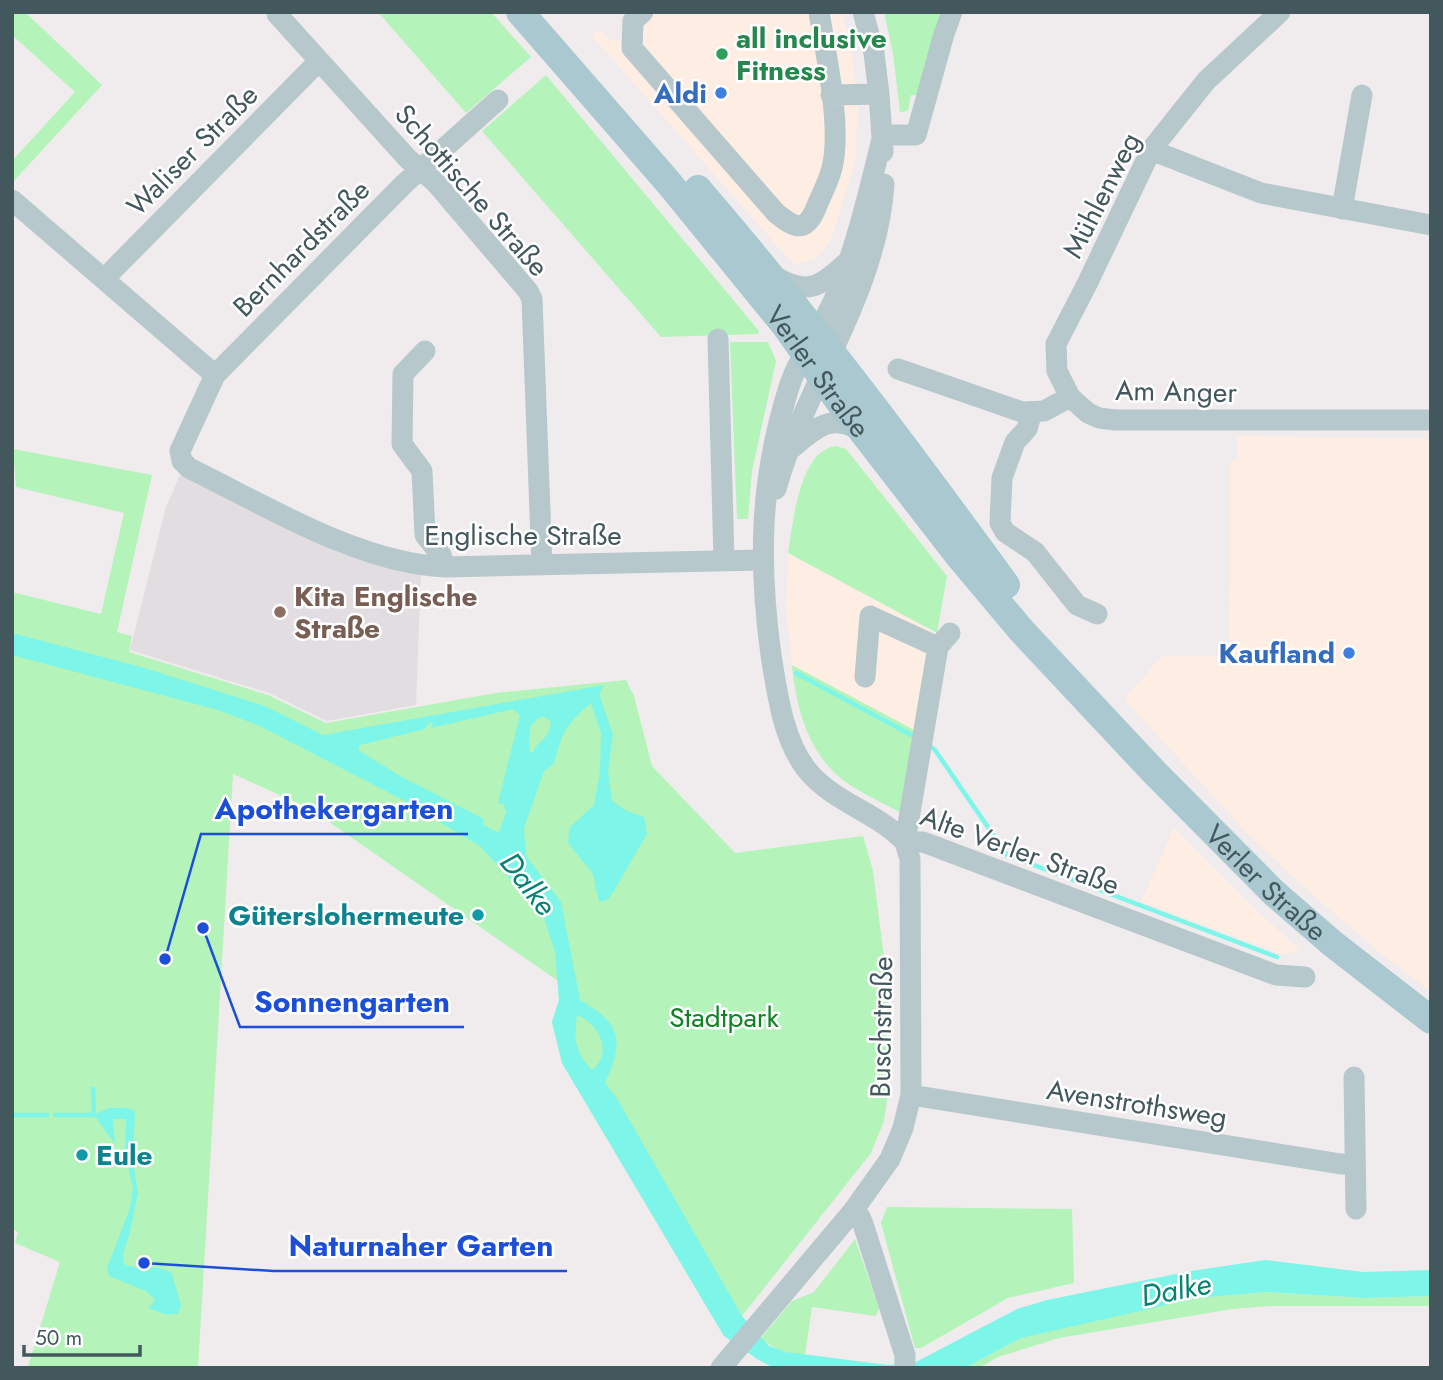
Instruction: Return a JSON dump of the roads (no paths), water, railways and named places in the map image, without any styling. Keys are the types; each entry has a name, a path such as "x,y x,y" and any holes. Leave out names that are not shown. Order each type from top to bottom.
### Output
{"main road":[{"name":"Verler Straße","path":"520,12 668,182 784,324 818,353 900,440 1115,729"},
{"name":"Verler Straße","path":"546,12 772,275 863,432 958,555 1021,630 1273,892 1333,944 1431,1020"}],"street":[{"path":"631,15 632,48 776,213 791,225 804,225 813,219 832,168 836,142 820,12"},
{"path":"818,353 857,296 873,244 883,191 885,172 879,94 874,53 863,12"},
{"path":"882,137 916,135 952,12"},
{"name":"Mühlenweg","path":"1070,397 1057,371 1056,344 1151,149 1206,81 1278,13"},
{"name":"Schottische Straße","path":"277,14 408,159 435,182 528,290 532,299 542,565"},
{"name":"Waliser Straße","path":"104,279 319,61"},
{"path":"831,95 879,94"},
{"path":"1342,209 1362,95"},
{"name":"Bernhardstraße","path":"182,461 180,451 215,375 420,169 498,100"},
{"path":"818,353 864,215 882,137"},
{"path":"1151,149 1261,193 1431,225"},
{"path":"12,200 215,375"},
{"path":"772,275 793,287 807,287 827,280 850,259"},
{"path":"718,339 724,560"},
{"path":"425,351 403,374 402,444 422,471 425,535 441,555 445,567"},
{"name":"Alte Verler Straße","path":"764,530 779,478 791,449 818,353"},
{"name":"Alte Verler Straße","path":"818,353 789,387 767,474 762,560 765,610 775,680 789,738 807,770 836,797 890,828 905,842 923,842 1276,975 1305,978"},
{"path":"898,369 1021,412 1044,411 1070,397"},
{"name":"Am Anger","path":"1070,397 1088,413 1115,420 1431,420"},
{"path":"1032,412 1027,429 1016,442 1002,478 1000,523 1005,532 1035,552 1077,605 1097,614"},
{"path":"791,449 812,431 835,421 851,425 863,432"},
{"name":"Englische Straße","path":"182,461 189,468 313,529 373,555 405,564 445,567 762,560"},
{"path":"405,564 410,552 425,535"},
{"name":"Buschstraße","path":"725,1364 853,1211 890,1159 903,1128 911,1095 910,859 905,842 922,740 944,640 870,615 865,677"},
{"path":"1354,1077 1356,1209"},
{"name":"Avenstrothsweg","path":"911,1095 1354,1164"},
{"path":"853,1211 860,1217 905,1364"}],"water":[{"name":"Dalke","path":"12,633 141,667 265,706 323,735 604,685 599,694 613,734 608,771 612,801 627,811 644,817 647,834 609,899 599,902 593,874 568,843 570,827 594,805 600,771 601,733 591,703 566,729 554,764 544,771 524,828 526,856 561,902 580,1000 604,1017 615,1035 615,1056 605,1083 616,1097 742,1316 769,1346 786,1352 888,1365 914,1363 1017,1309 1047,1300 1191,1271 1265,1260 1363,1272 1431,1270 1431,1296 1365,1298 1267,1292 1197,1298 1021,1338 965,1368 774,1368 724,1336 562,1063 552,1022 559,1000 555,952 543,915 480,846 401,799 260,726 218,710 12,655","holes":["513,709 520,715 498,803 505,805 504,809 507,810 499,833 482,824 484,819 400,776 358,750 360,745 425,729 430,722 433,724 431,728","544,716 551,722 550,728 546,737 530,752 531,726","577,1015 592,1025 601,1039 602,1055 592,1070 582,1057 576,1039"]},
{"path":"109,1108 135,1111 133,1162 138,1193 123,1254 124,1264 161,1268 172,1274 181,1305 178,1314 164,1314 149,1308 155,1300 146,1291 109,1276 107,1268 130,1208 133,1188 125,1155 126,1119 113,1119 115,1144 94,1115"}],"waterway":[{"path":"796,673 917,738"},
{"path":"927,744 935,750 1007,855 1277,957"},
{"path":"55,1115 94,1115 93,1089"},
{"path":"12,1115 47,1115"}],"place":[{"name":"all inclusive Fitness","path":"722,54"},
{"name":"Aldi","path":"721,93"},
{"name":"Kita Englische Straße","path":"280,612"},
{"name":"Kaufland","path":"1349,653"},
{"name":"Güterslohermeute","path":"478,915"},
{"name":"Sonnengarten","path":"203,928"},
{"name":"Apothekergarten","path":"165,959"},
{"name":"Eule","path":"82,1155"},
{"name":"Naturnaher Garten","path":"144,1263"}],"park label":[{"name":"Stadtpark","path":"724,1017"}]}
